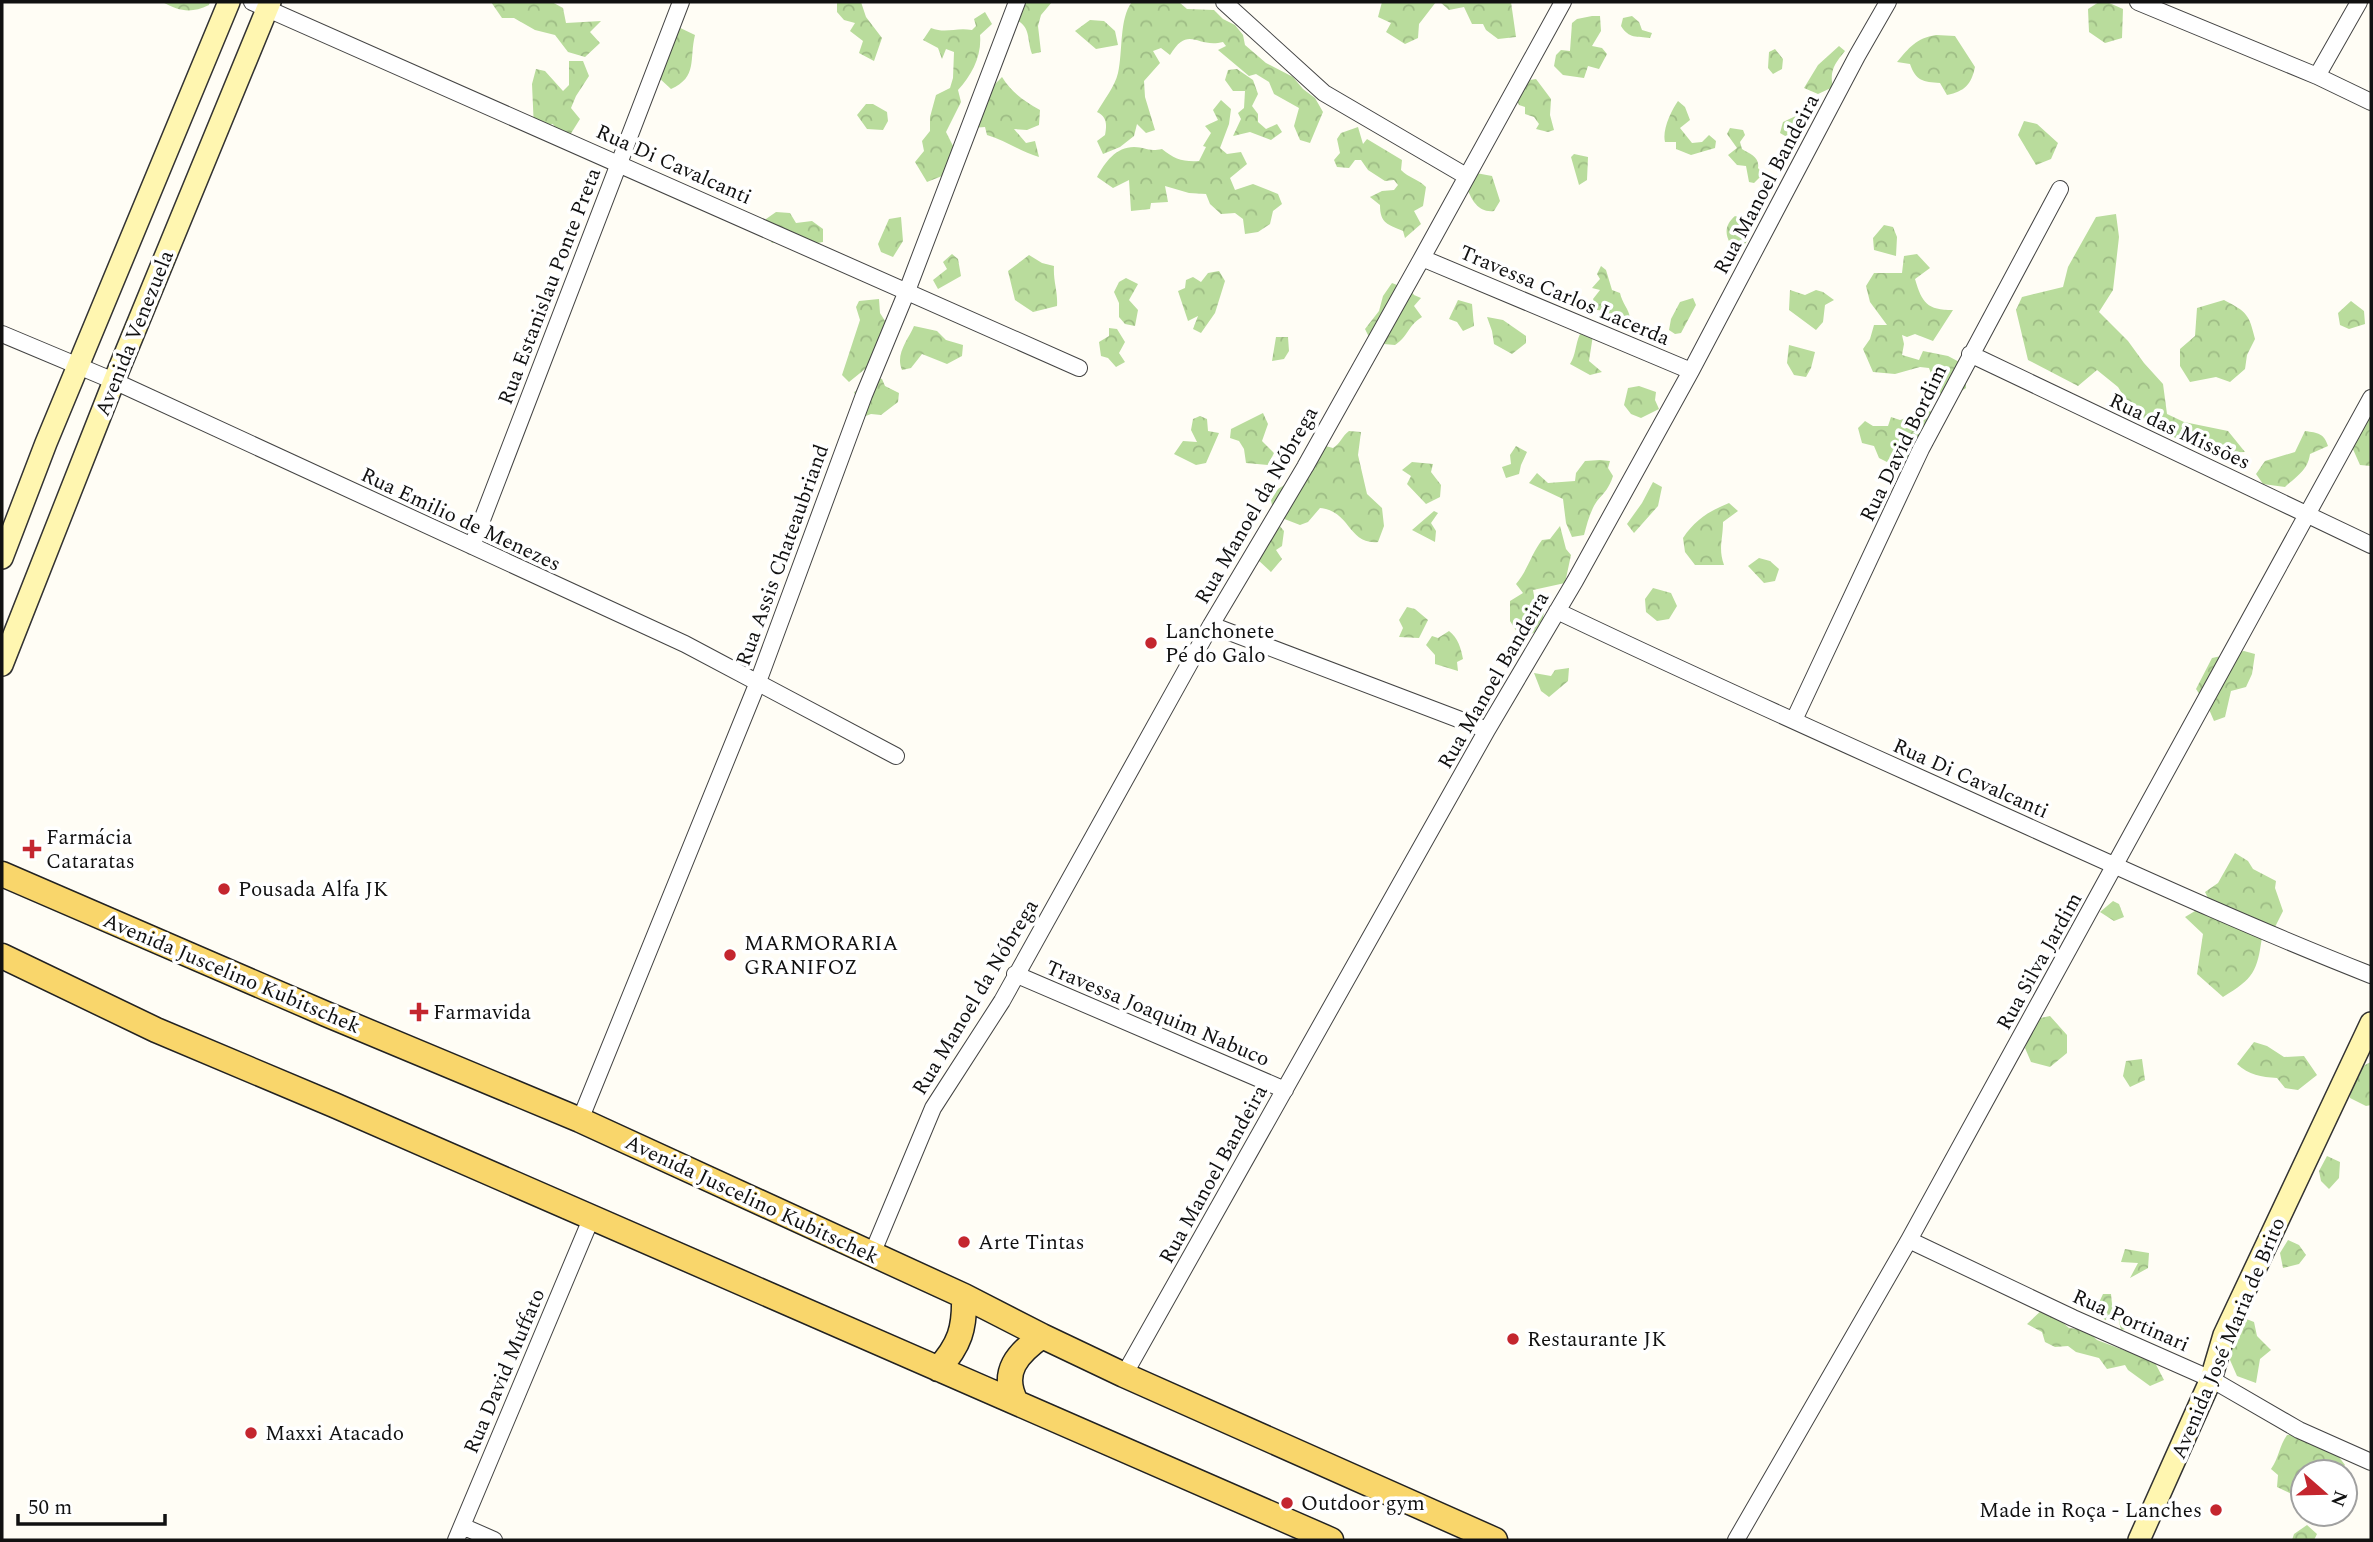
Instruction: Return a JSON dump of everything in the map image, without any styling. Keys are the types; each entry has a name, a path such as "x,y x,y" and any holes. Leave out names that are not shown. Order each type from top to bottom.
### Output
{"main road":[{"name":"Avenida Venezuela","path":"2,558 77,366 229,2"},
{"name":"Avenida Venezuela","path":"2,665 263,4"},
{"name":"Avenida Juscelino Kubitschek","path":"2,874 580,1120 964,1296 1124,1374 1495,1540"},
{"path":"2,956 156,1030 1331,1540"},
{"name":"Avenida José Maria de Brito","path":"2140,1540 2211,1379 2224,1335 2371,1023"},
{"path":"938,1369 953,1352 959,1338 965,1320 964,1296"},
{"path":"1016,1402 1011,1391 1013,1366 1021,1350 1042,1336"}],"street":[{"name":"Rua Estanislau Ponte Preta","path":"471,546 681,2"},
{"name":"Rua Assis Chateaubriand","path":"580,1120 758,682 864,395 907,291 1017,2"},
{"path":"1224,2 1324,93 1466,176"},
{"name":"Rua Manoel da Nóbrega","path":"873,1254 933,1108 1002,1001 1210,625 1305,467 1423,258 1563,2"},
{"name":"Rua Manoel Bandeira","path":"1124,1374 1691,371 1888,2"},
{"path":"2138,2 2317,76 2371,102"},
{"path":"2317,76 2359,2"},
{"name":"Rua Di Cavalcanti","path":"263,4 1079,368"},
{"name":"Rua David Bordim","path":"1794,720 1921,449 2060,189"},
{"name":"Travessa Carlos Lacerda","path":"1423,258 1691,371"},
{"name":"Rua Emilio de Menezes","path":"2,334 114,381 685,644 896,756"},
{"name":"Rua das Missões","path":"1970,354 2371,545"},
{"name":"Rua Silva Jardim","path":"1736,1540 1909,1240 2371,398"},
{"name":"Rua Di Cavalcanti","path":"1557,611 1662,662 2116,866 2278,938 2371,975"},
{"path":"1210,625 1487,730"},
{"name":"Travessa Joaquim Nabuco","path":"1015,974 1285,1090"},
{"name":"Rua David Muffato","path":"459,1533 592,1219"},
{"name":"Rua Portinari","path":"1909,1240 2073,1318 2211,1379 2299,1430 2371,1462"},
{"path":"459,1533 494,1540"}],"green space":[{"path":"162,2 210,2 202,8 191,10"},
{"path":"491,2 552,2 563,8 566,23 601,21 590,32 600,43 585,57 568,52 555,35 535,30 514,18 502,18"},
{"path":"837,2 861,2 866,17 882,38 874,61 859,53 863,41 850,31 855,23 844,20 837,12"},
{"path":"1021,2 1052,2 1041,15 1038,26 1041,52 1032,54 1026,29 1013,18"},
{"path":"1132,2 1179,2 1187,9 1214,10 1235,25 1243,35 1245,45 1266,63 1293,77 1315,98 1323,112 1310,143 1300,140 1294,126 1299,108 1274,94 1269,82 1256,74 1249,76 1218,50 1226,46 1223,42 1206,43 1188,39 1170,55 1161,48 1153,51 1160,63 1144,81 1145,97 1155,130 1146,133 1137,124 1134,136 1120,147 1103,154 1097,141 1105,135 1106,124 1103,116 1097,112 1117,78 1123,26"},
{"path":"1382,2 1436,2 1419,24 1418,38 1405,44 1386,32 1391,23 1378,17"},
{"path":"1440,2 1511,2 1516,37 1498,39 1486,30 1483,24 1472,24 1464,7 1449,10"},
{"path":"2099,2 2107,2 2123,9 2122,38 2105,43 2089,32 2088,9"},
{"path":"985,12 992,24 980,35 978,57 968,78 958,90 961,102 946,132 957,154 947,174 927,182 915,162 924,151 922,141 930,131 930,117 936,95 950,88 954,52 946,49 942,59 938,48 923,40 931,28 972,30 976,26 974,19"},
{"path":"1600,16 1601,31 1592,46 1602,48 1607,54 1599,69 1588,66 1584,78 1563,75 1554,66 1556,55 1561,50 1570,51 1572,23 1577,19"},
{"path":"1632,16 1639,22 1642,30 1652,33 1650,38 1634,36 1624,30 1621,26 1623,18"},
{"path":"1090,20 1104,21 1115,31 1118,45 1096,49 1075,31"},
{"path":"674,25 695,35 689,73 680,84 671,89 658,77"},
{"path":"1936,35 1955,36 1975,67 1966,86 1947,95 1940,83 1921,80 1910,64 1897,62 1918,41"},
{"path":"1839,46 1845,51 1834,68 1833,87 1818,94 1804,88 1818,65"},
{"path":"1775,49 1783,59 1782,69 1773,74 1768,68 1769,52"},
{"path":"569,61 583,61 589,76 571,108 580,119 570,135 558,136 553,124 534,129 532,84 536,69 545,71 563,91 569,85"},
{"path":"1237,69 1253,80 1258,94 1252,106 1258,114 1258,122 1266,129 1277,124 1282,132 1271,140 1250,132 1233,136 1241,119 1238,113 1244,108 1245,91 1233,91 1225,80 1228,70"},
{"path":"1002,77 1019,96 1040,110 1039,125 1027,130 1014,129 1026,143 1035,141 1039,157 987,135 985,127 972,128 992,87"},
{"path":"1536,79 1551,99 1550,115 1554,130 1548,132 1536,129 1539,124 1534,117 1525,114 1525,107 1519,105 1515,96 1524,81"},
{"path":"1221,100 1231,109 1229,124 1220,148 1227,154 1241,152 1247,164 1230,178 1235,190 1253,184 1278,194 1282,204 1273,211 1270,224 1258,232 1245,234 1243,219 1235,213 1221,214 1210,204 1206,194 1189,193 1165,186 1168,202 1151,203 1150,209 1131,211 1129,180 1113,188 1097,177 1112,156 1128,148 1162,149 1179,159 1199,161 1206,147 1203,146 1211,133 1205,126 1218,120 1213,110"},
{"path":"1678,101 1685,107 1690,120 1680,128 1692,143 1702,142 1709,135 1716,141 1715,148 1691,155 1676,149 1676,142 1665,142 1666,126"},
{"path":"866,104 873,104 887,112 888,121 883,130 867,129 857,115"},
{"path":"1798,115 1803,130 1792,140 1780,133 1783,122"},
{"path":"2024,121 2037,124 2058,143 2051,159 2036,165 2018,135"},
{"path":"1358,127 1363,144 1367,139 1402,160 1401,170 1426,187 1423,206 1414,211 1421,224 1405,238 1403,231 1383,220 1380,205 1370,197 1382,191 1394,190 1398,185 1394,180 1385,181 1368,170 1361,160 1355,160 1349,168 1337,167 1334,160 1340,153 1337,139 1341,133"},
{"path":"1730,128 1743,130 1745,135 1740,142 1742,149 1754,156 1763,174 1754,183 1749,182 1746,166 1737,165 1728,155 1737,148 1727,134"},
{"path":"1574,154 1588,157 1587,180 1579,185 1571,157"},
{"path":"1476,173 1492,176 1500,201 1494,211 1480,208 1469,193 1467,188"},
{"path":"776,212 790,213 796,223 812,221 823,229 823,242 772,243 763,227 766,219"},
{"path":"2116,214 2119,237 2113,290 2099,312 2128,341 2163,384 2167,414 2184,422 2228,431 2245,452 2215,453 2181,441 2136,416 2118,387 2097,370 2078,386 2028,360 2016,310 2022,297 2063,287 2068,267 2096,217"},
{"path":"1735,216 1746,220 1748,240 1743,246 1730,243 1727,235 1728,225"},
{"path":"901,217 903,241 893,257 881,252 878,244 889,219"},
{"path":"1884,225 1893,227 1897,237 1896,256 1874,250 1873,238"},
{"path":"952,254 958,259 961,276 938,289 933,280 947,269 943,262"},
{"path":"1917,254 1930,268 1915,279 1923,299 1931,307 1953,310 1933,341 1915,334 1907,337 1902,335 1902,355 1919,360 1923,351 1948,356 1965,365 1966,388 1946,401 1936,387 1929,368 1920,367 1895,374 1873,372 1863,349 1870,339 1874,325 1887,325 1870,302 1866,286 1874,273 1902,273 1904,256"},
{"path":"1029,255 1054,266 1057,306 1033,312 1015,300 1008,271"},
{"path":"1601,266 1606,270 1612,290 1620,293 1630,318 1625,322 1635,327 1630,332 1618,326 1618,320 1609,316 1608,311 1597,310 1593,299 1600,290 1592,288 1600,279 1597,274"},
{"path":"1219,271 1225,281 1215,313 1201,333 1193,329 1198,316 1188,321 1178,291 1185,288 1186,280 1193,277 1201,282 1208,273"},
{"path":"1126,278 1138,284 1129,300 1138,310 1135,326 1125,324 1119,317 1119,303 1114,292 1119,282"},
{"path":"1392,283 1421,298 1414,306 1422,317 1395,345 1372,343 1365,329 1379,311 1383,296"},
{"path":"1790,290 1805,295 1816,290 1834,300 1825,305 1823,322 1816,330 1789,310"},
{"path":"1693,298 1696,305 1681,333 1675,334 1669,330 1671,319 1680,302"},
{"path":"879,299 880,313 890,329 875,361 849,382 842,375 860,320 856,307 859,301"},
{"path":"1458,300 1472,304 1474,326 1463,331 1457,322 1449,319"},
{"path":"2224,300 2246,315 2253,331 2255,339 2247,355 2245,369 2230,382 2216,377 2190,382 2180,366 2180,349 2195,336 2197,308"},
{"path":"2351,301 2364,311 2365,324 2349,329 2340,325 2338,313"},
{"path":"1487,317 1503,320 1526,336 1526,343 1512,354 1494,344"},
{"path":"914,326 937,331 946,340 963,345 962,356 947,364 922,354 911,368 902,370 901,353"},
{"path":"1109,328 1117,329 1125,342 1119,353 1125,362 1116,367 1108,358 1101,356 1099,342 1109,336"},
{"path":"1580,334 1593,335 1589,361 1602,372 1590,375 1570,364"},
{"path":"1276,337 1288,337 1289,351 1284,359 1272,361"},
{"path":"1789,345 1815,352 1806,377 1794,375 1787,363"},
{"path":"873,376 882,379 885,386 899,393 898,402 881,415 863,417 854,392 867,386"},
{"path":"1639,386 1656,392 1655,400 1659,409 1641,418 1631,414 1624,405 1628,388"},
{"path":"2371,404 2371,466 2360,465 2352,447"},
{"path":"1930,410 1935,421 1927,437 1915,453 1902,461 1893,465 1879,458 1874,446 1862,443 1858,428 1865,421 1873,426 1888,426 1891,417 1900,420"},
{"path":"1263,413 1268,424 1262,441 1274,453 1268,465 1246,463 1244,449 1239,441 1230,438 1231,429"},
{"path":"1200,416 1207,419 1208,431 1219,433 1206,463 1196,465 1174,454 1183,441 1197,442 1191,430 1193,419"},
{"path":"1349,431 1361,432 1358,455 1367,494 1382,508 1384,526 1378,542 1368,542 1361,538 1330,510 1320,508 1308,522 1300,525 1274,515 1271,500 1278,489 1294,479 1318,444 1333,448"},
{"path":"2305,431 2320,434 2328,446 2310,454 2304,469 2285,487 2263,484 2256,474 2265,461 2295,452"},
{"path":"1516,446 1527,452 1519,474 1506,478 1502,467 1511,464 1510,455"},
{"path":"1585,461 1610,461 1608,468 1613,476 1592,509 1584,535 1572,537 1566,523 1563,499 1529,483 1537,473 1548,483 1575,481 1576,473"},
{"path":"1412,462 1433,464 1431,472 1441,485 1440,497 1426,504 1407,484 1411,476 1402,470"},
{"path":"1653,482 1662,487 1658,506 1634,533 1627,524"},
{"path":"1729,503 1738,511 1723,522 1721,549 1724,565 1695,565 1685,552 1683,538 1703,517"},
{"path":"1434,511 1438,513 1431,523 1436,531 1435,542 1412,530"},
{"path":"1279,525 1284,531 1282,546 1276,550 1282,559 1271,572 1257,559 1267,548 1268,531"},
{"path":"1560,526 1566,549 1571,555 1565,583 1533,590 1535,601 1544,612 1541,629 1529,635 1517,632 1510,621 1510,601 1523,593 1516,584 1542,540 1550,539"},
{"path":"1759,558 1770,561 1779,569 1775,581 1764,583 1748,566"},
{"path":"1653,588 1671,593 1677,606 1669,619 1657,621 1646,612 1645,599"},
{"path":"1407,607 1415,609 1428,620 1419,638 1399,637 1403,628 1399,620"},
{"path":"1449,631 1457,640 1463,659 1457,662 1458,671 1435,664 1435,655 1426,645 1432,636 1438,638"},
{"path":"2244,651 2255,654 2252,674 2246,687 2231,691 2225,717 2214,721 2196,689 2212,658"},
{"path":"1569,668 1568,681 1549,697 1541,691 1534,673 1551,676 1555,670"},
{"path":"2235,853 2248,861 2253,869 2276,881 2275,888 2283,911 2274,929 2262,937 2256,966 2248,979 2223,997 2197,974 2203,934 2185,917 2210,902 2205,892 2218,883"},
{"path":"2113,901 2119,904 2124,917 2114,921 2100,912"},
{"path":"2050,1016 2067,1035 2067,1053 2050,1067 2031,1062 2025,1048 2036,1019"},
{"path":"2254,1042 2267,1046 2284,1057 2304,1056 2317,1075 2298,1090 2285,1088 2277,1078 2246,1071 2237,1064"},
{"path":"2142,1059 2145,1080 2130,1087 2123,1076 2126,1061"},
{"path":"2371,1062 2371,1105 2366,1106 2350,1098 2353,1081 2358,1072"},
{"path":"2327,1156 2340,1162 2339,1178 2329,1189 2321,1181 2319,1171"},
{"path":"2288,1240 2299,1245 2306,1255 2299,1264 2283,1268 2280,1253"},
{"path":"2125,1249 2149,1253 2148,1268 2130,1278 2138,1263 2121,1262"},
{"path":"2103,1294 2111,1294 2112,1304 2122,1313 2134,1316 2139,1326 2121,1330 2118,1317 2105,1320 2096,1309"},
{"path":"2045,1307 2069,1328 2087,1330 2097,1340 2126,1351 2139,1349 2152,1357 2164,1380 2150,1386 2125,1365 2107,1369 2099,1358 2076,1352 2068,1346 2055,1347 2045,1342 2042,1332 2027,1324"},
{"path":"2244,1318 2254,1322 2257,1336 2271,1350 2260,1359 2256,1383 2237,1376 2230,1360 2226,1337"},
{"path":"2303,1434 2336,1453 2340,1458 2289,1458 2289,1493 2277,1487 2278,1475 2271,1469 2287,1435"},
{"path":"2303,1528 2310,1528 2317,1534 2314,1540 2292,1540 2294,1534"}],"place":[{"name":"Lanchonete Pé do Galo","path":"1151,643"},
{"name":"Farmácia Cataratas","path":"32,849"},
{"name":"Pousada Alfa JK","path":"224,889"},
{"name":"MARMORARIA GRANIFOZ","path":"730,955"},
{"name":"Farmavida","path":"419,1012"},
{"name":"Arte Tintas","path":"964,1242"},
{"name":"Restaurante JK","path":"1513,1339"},
{"name":"Maxxi Atacado","path":"251,1433"},
{"name":"Outdoor gym","path":"1287,1503"},
{"name":"Made in Roça - Lanches","path":"2216,1510"}]}
